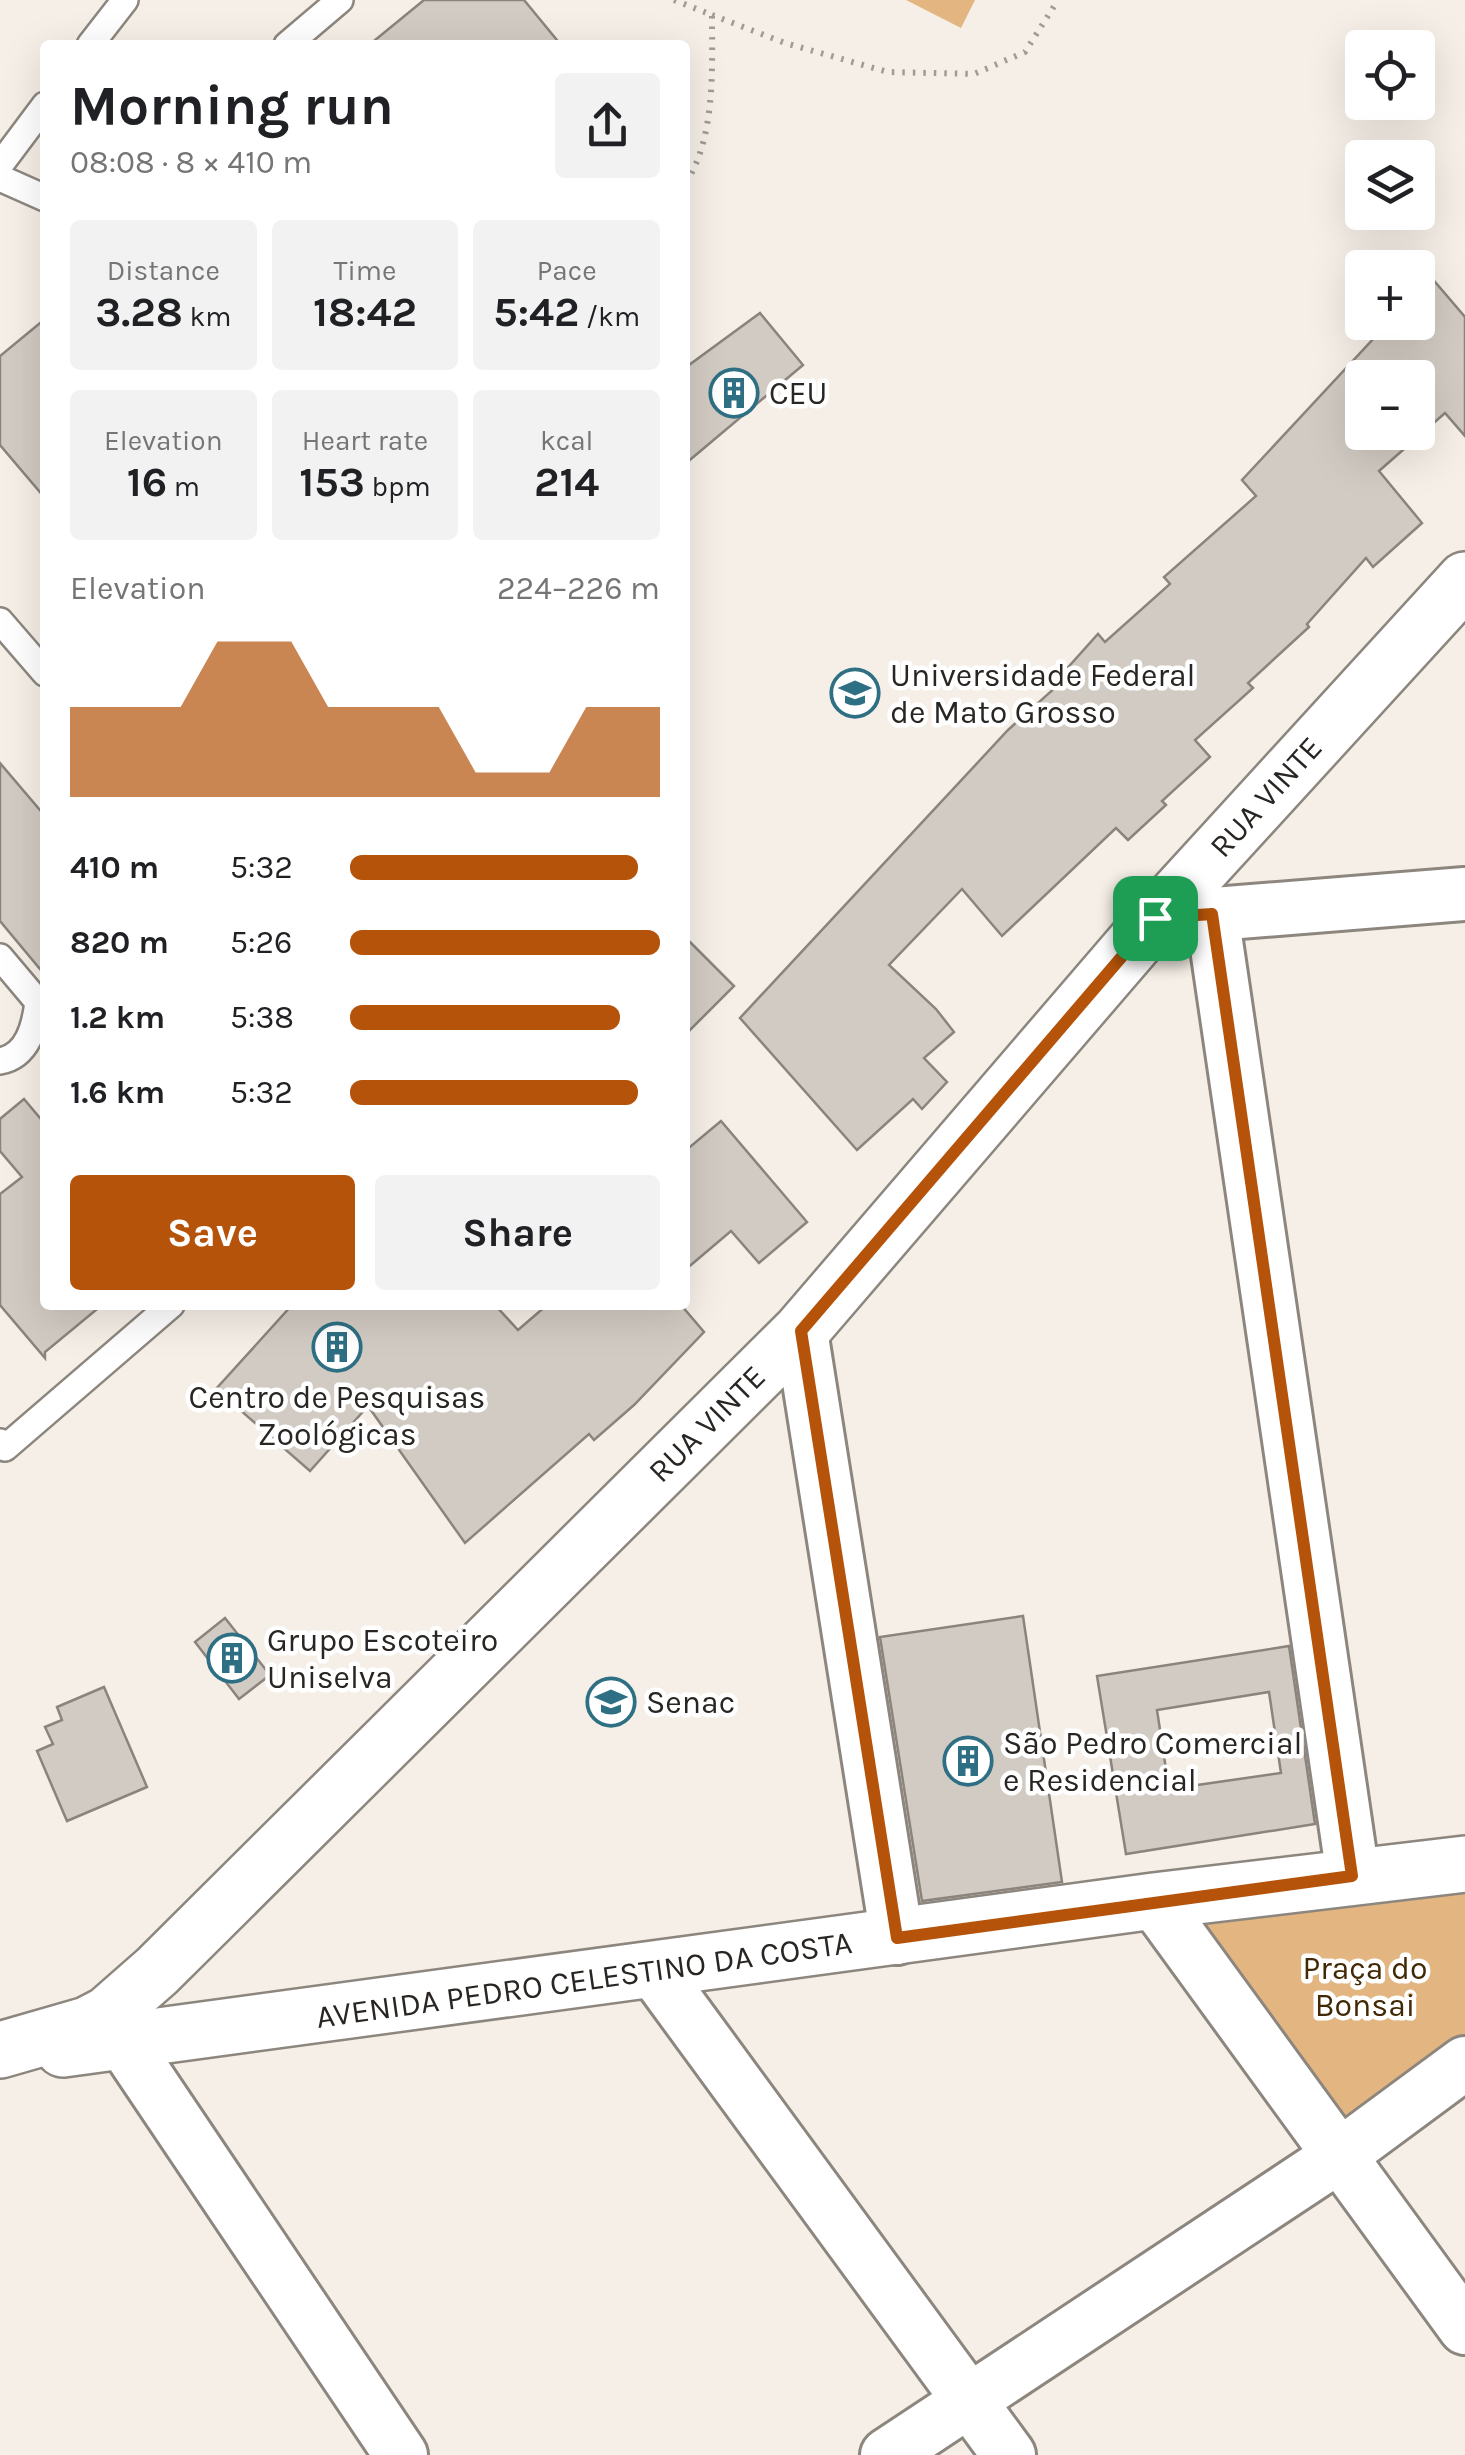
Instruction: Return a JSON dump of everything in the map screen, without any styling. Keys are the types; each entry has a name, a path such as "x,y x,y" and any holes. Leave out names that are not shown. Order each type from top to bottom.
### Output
{"street":[{"name":"RUA VINTE","path":"0,2052 86,2025 108,2014 145,1982 801,1331 1155,918 1465,580"},
{"path":"1155,918 1465,894"},
{"path":"1212,914 1352,1876"},
{"path":"801,1331 897,1938"},
{"name":"AVENIDA PEDRO CELESTINO DA COSTA","path":"0,2052 124,2043 1154,1901 1465,1864"},
{"path":"1154,1901 1465,2328"},
{"path":"655,1972 1009,2455"},
{"path":"124,2043 400,2455"},
{"path":"887,2455 1339,2156 1465,2063"}],"lane":[{"path":"94,40 125,0"},
{"path":"293,40 340,0"},
{"path":"0,165 40,112"},
{"path":"0,178 40,197"},
{"path":"0,622 40,666"},
{"path":"0,957 38,1002 34,1034 8,1060 0,1061"},
{"path":"0,1442 5,1448 165,1310"}],"path":[{"path":"674,0 785,43 888,72 974,74 1025,52 1058,0"},
{"path":"690,177 696,168 709,106 712,14"}],"green space":[{"path":"906,0 975,0 961,28"},
{"name":"Praça do Bonsai","path":"1465,1874 1465,2041 1346,2126 1187,1911"}],"building":[{"path":"424,0 524,0 557,40 375,40"},
{"path":"1435,282 1465,317 1465,436 1445,413 1435,422 1435,360 1354,360 1372,340 1435,340"},
{"name":"CEU","path":"760,313 803,365 690,460 690,364"},
{"path":"40,323 40,492 0,445 0,356"},
{"path":"1345,369 1345,450 1403,450 1379,471 1422,523 1373,567 1366,558 1307,624 1309,627 1248,683 1253,688 1195,740 1210,757 1162,801 1166,805 1128,840 1116,828 1002,936 962,889 889,965 936,1009 954,1032 924,1058 947,1082 922,1109 913,1099 857,1150 740,1018 1008,730 1067,677 1063,673 1098,634 1105,642 1170,584 1164,577 1256,496 1242,480"},
{"path":"0,763 40,810 40,969 0,921"},
{"path":"690,942 734,986 690,1030"},
{"path":"24,1099 40,1118 40,1310 96,1310 45,1352 45,1358 0,1305 0,1194 22,1177 0,1151 0,1119"},
{"path":"721,1121 807,1222 759,1263 731,1231 690,1266 690,1147"},
{"path":"287,1310 500,1310 518,1330 541,1310 685,1310 704,1332 634,1405 594,1440 589,1434 465,1543 368,1406 310,1471 216,1389"},
{"name":"São Pedro Comercial e Residencial","path":"1023,1616 1062,1882 922,1901 880,1637"},
{"name":"Grupo Escoteiro Uniselva","path":"225,1618 270,1675 239,1699 195,1642"},
{"path":"1289,1646 1315,1824 1126,1854 1097,1676","holes":["1269,1692 1281,1773 1169,1789 1157,1710"]},
{"path":"104,1687 147,1787 67,1821 37,1751 53,1744 45,1727 62,1720 57,1707"}],"place":[{"name":"CEU","path":"734,393"},
{"name":"Universidade Federal de Mato Grosso","path":"855,693"},
{"name":"Centro de Pesquisas Zoológicas","path":"337,1347"},
{"name":"Grupo Escoteiro Uniselva","path":"232,1658"},
{"name":"Senac","path":"611,1702"},
{"name":"São Pedro Comercial e Residencial","path":"968,1761"}],"route":[{"path":"1212,914 1352,1876 897,1938 801,1331 1155,918 1212,914"}]}
